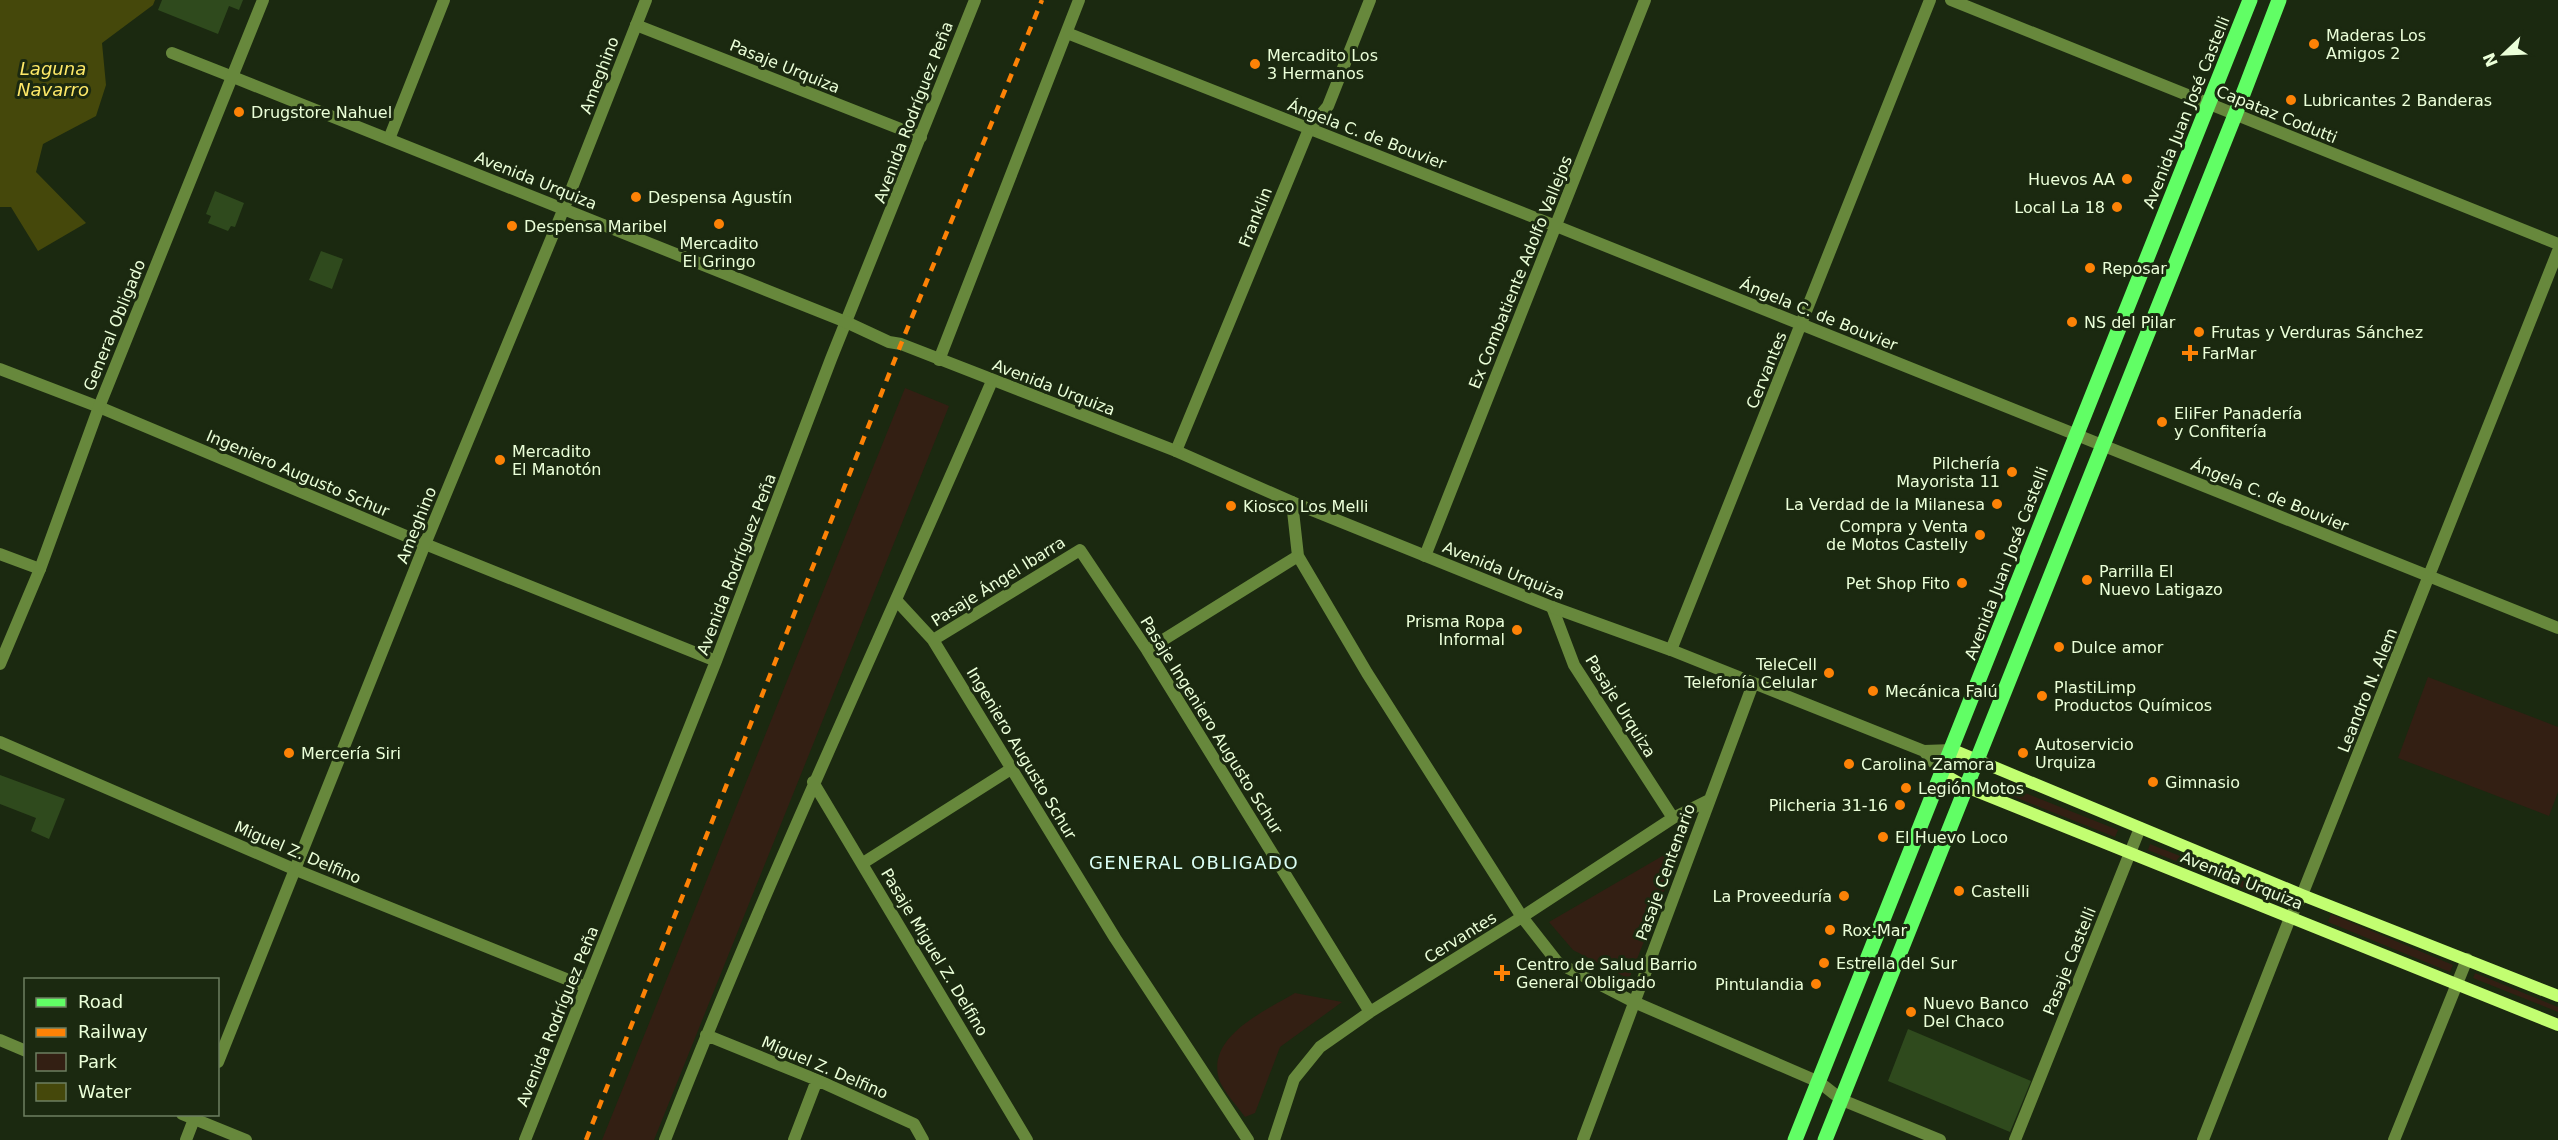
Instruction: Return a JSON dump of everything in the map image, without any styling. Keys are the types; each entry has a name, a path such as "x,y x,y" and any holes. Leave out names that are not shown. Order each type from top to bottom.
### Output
{"main road":[{"name":"Avenida Juan José Castelli","path":"1795,1140 1953,750 2076,434 2250,0"},
{"path":"1825,1140 2235,115 2278,0"},
{"name":"Avenida Urquiza","path":"1953,750 2302,895 2558,996"},
{"name":"Avenida Urquiza","path":"1943,774 1966,787 2558,1025"}],"street":[{"name":"General Obligado","path":"0,664 39,569 99,407 263,0"},
{"path":"389,139 444,0"},
{"name":"Ameghino","path":"219,1060 646,0"},
{"name":"Avenida Rodríguez Peña","path":"525,1140 975,0"},
{"path":"939,360 1079,0"},
{"name":"Franklin","path":"1176,452 1309,129 1328,106 1370,0"},
{"name":"Ex Combatiente Adolfo Vallejos","path":"1425,556 1645,0"},
{"name":"Cervantes","path":"1671,651 1930,0"},
{"name":"Capataz Codutti","path":"1950,0 2558,244"},
{"name":"Pasaje Urquiza","path":"636,25 921,137"},
{"name":"Ángela C. de Bouvier","path":"1067,33 2103,444 2558,628"},
{"name":"Avenida Urquiza","path":"172,53 564,208 846,322 889,342 1176,452 1292,502 1552,607 1671,651 1924,751 1953,750"},
{"name":"Leandro N. Alem","path":"2203,1140 2290,918 2302,895 2430,578 2558,251"},
{"name":"Ingeniero Augusto Schur","path":"0,369 99,407 425,544 716,661"},
{"path":"665,1140 706,1035 813,782 897,601 992,381"},
{"path":"1292,502 1298,556 1367,673 1522,918 1558,963 1634,1002 1819,1082 1842,1100 1940,1140"},
{"name":"Pasaje Ángel Ibarra","path":"933,640 1080,550"},
{"name":"Pasaje Ingeniero Augusto Schur","path":"1080,550 1147,650 1370,1012"},
{"path":"0,554 39,569"},
{"path":"1147,650 1298,556"},
{"name":"Ingeniero Augusto Schur","path":"897,601 933,640 1114,938 1248,1140"},
{"name":"Pasaje Urquiza","path":"1552,607 1574,664 1673,818"},
{"name":"Pasaje Centenario","path":"1583,1140 1754,684"},
{"name":"Miguel Z. Delfino","path":"0,742 296,870 586,987"},
{"name":"Avenida Urquiza","path":"1924,751 1943,774"},
{"path":"863,863 1011,769"},
{"name":"Pasaje Miguel Z. Delfino","path":"813,782 1027,1140"},
{"name":"Cervantes","path":"1274,1140 1294,1079 1320,1047 1370,1012 1522,918 1673,818 1709,800"},
{"name":"Pasaje Castelli","path":"2015,1140 2140,828"},
{"path":"2394,1140 2467,959"},
{"name":"Miguel Z. Delfino","path":"706,1035 817,1080 914,1124 923,1140"},
{"path":"0,1040 24,1050"},
{"path":"794,1140 817,1080"},
{"path":"186,1140 195,1117 246,1140"}],"green space":[{"path":"905,388 949,406 654,1140 602,1140"},
{"path":"2428,677 2558,727 2558,792 2549,816 2398,758"},
{"path":"1995,781 2118,830 2115,837 1992,788"},
{"path":"1683,844 1629,979 1573,950 1549,922"},
{"path":"2150,844 2273,893 2271,899 2148,850"},
{"path":"2331,914 2453,965 2450,972 2328,922"},
{"path":"2475,973 2558,1007 2558,1012 2473,978"},
{"path":"1295,993 1342,1002 1280,1047 1255,1113 1245,1117 1219,1079 1217,1064 1221,1050 1242,1026"}],"water":[{"name":"Laguna Navarro","path":"0,0 155,0 153,5 102,43 106,85 96,116 43,144 36,172 86,223 38,251 11,207 0,207"}],"building":[{"path":"162,0 243,0 239,10 229,6 218,34 158,10"},
{"path":"215,191 244,203 235,227 231,226 228,231 208,223 211,216 206,214"},
{"path":"321,251 343,259 332,289 309,280"},
{"path":"0,775 65,799 49,839 31,831 36,818 0,804"},
{"path":"1908,1029 2031,1081 2010,1132 1888,1081"}],"railway":[{"path":"586,1140 901,344 1042,0"}],"place":[{"name":"Maderas Los Amigos 2","path":"2314,44"},
{"name":"Mercadito Los 3 Hermanos","path":"1255,64"},
{"name":"Lubricantes 2 Banderas","path":"2291,100"},
{"name":"Drugstore Nahuel","path":"239,112"},
{"name":"Huevos AA","path":"2127,179"},
{"name":"Despensa Agustín","path":"636,197"},
{"name":"Local La 18","path":"2117,207"},
{"name":"Mercadito El Gringo","path":"719,224"},
{"name":"Despensa Maribel","path":"512,226"},
{"name":"Reposar","path":"2090,268"},
{"name":"NS del Pilar","path":"2072,322"},
{"name":"Frutas y Verduras Sánchez","path":"2199,332"},
{"name":"FarMar","path":"2190,353"},
{"name":"EliFer Panadería y Confitería","path":"2162,422"},
{"name":"Mercadito El Manotón","path":"500,460"},
{"name":"Pilchería Mayorista 11","path":"2012,472"},
{"name":"La Verdad de la Milanesa","path":"1997,504"},
{"name":"Kiosco Los Melli","path":"1231,506"},
{"name":"Compra y Venta de Motos Castelly","path":"1980,535"},
{"name":"Parrilla El Nuevo Latigazo","path":"2087,580"},
{"name":"Pet Shop Fito","path":"1962,583"},
{"name":"Prisma Ropa Informal","path":"1517,630"},
{"name":"Dulce amor","path":"2059,647"},
{"name":"TeleCell Telefonía Celular","path":"1829,673"},
{"name":"Mecánica Falú","path":"1873,691"},
{"name":"PlastiLimp Productos Químicos","path":"2042,696"},
{"name":"Mercería Siri","path":"289,753"},
{"name":"Autoservicio Urquiza","path":"2023,753"},
{"name":"Carolina Zamora","path":"1849,764"},
{"name":"Gimnasio","path":"2153,782"},
{"name":"Legión Motos","path":"1906,788"},
{"name":"Pilcheria 31-16","path":"1900,805"},
{"name":"El Huevo Loco","path":"1883,837"},
{"name":"Castelli","path":"1959,891"},
{"name":"La Proveeduría","path":"1844,896"},
{"name":"Rox-Mar","path":"1830,930"},
{"name":"Estrella del Sur","path":"1824,963"},
{"name":"Centro de Salud Barrio General Obligado","path":"1502,973"},
{"name":"Pintulandia","path":"1816,984"},
{"name":"Nuevo Banco Del Chaco","path":"1911,1012"}],"district":[{"name":"GENERAL OBLIGADO","path":"1194,863"}]}
